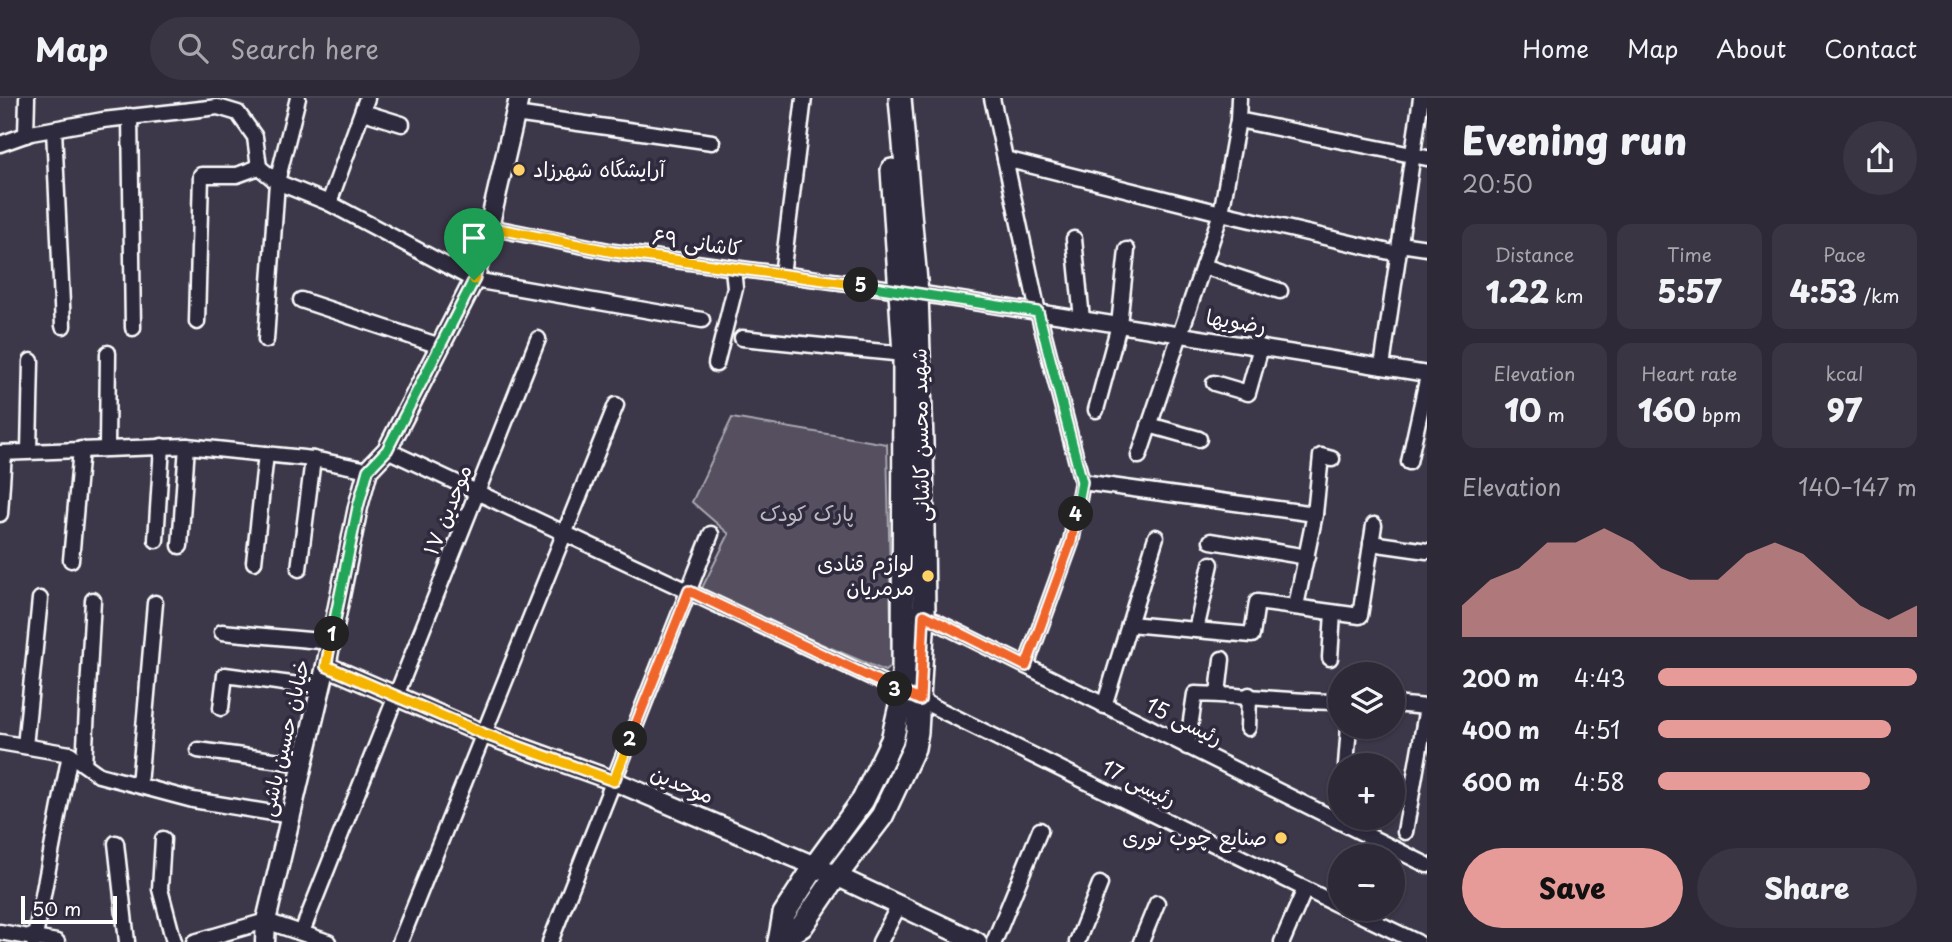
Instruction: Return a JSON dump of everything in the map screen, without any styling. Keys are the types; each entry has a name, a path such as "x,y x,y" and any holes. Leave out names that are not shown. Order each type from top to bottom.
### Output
{"main road":[{"path":"887,98 909,292 904,354 903,606 911,696"},
{"name":"شهید محسن کاشانی","path":"779,941 802,926 882,816 914,748 911,696 924,615 922,442 909,292 900,98"},
{"name":"شهید محسن کاشانی","path":"779,941 784,914 863,800 911,696"}],"street":[{"path":"26,135 27,98"},
{"path":"265,340 277,182 298,98"},
{"path":"782,275 804,98"},
{"path":"992,98 1038,312 1082,482 1071,542 1026,666"},
{"path":"1139,456 1221,213 1238,120 1239,98"},
{"path":"1382,367 1399,249 1420,156 1421,98"},
{"path":"329,203 365,105 402,124"},
{"path":"517,106 712,142"},
{"name":"خیابان حسین باشی","path":"265,942 266,921 326,666 368,470 387,450 474,280 517,106"},
{"path":"0,144 26,135 130,116 218,107 238,113 255,136 258,167 277,182 329,203 474,280 702,320"},
{"path":"130,116 133,328"},
{"path":"1238,120 1420,156"},
{"path":"54,129 63,326"},
{"path":"1005,159 1221,213 1399,249 1427,248"},
{"path":"197,322 201,175 237,175 258,167"},
{"name":"کاشانی ۶۹","path":"489,227 614,252 1038,312"},
{"path":"1074,239 1082,319"},
{"path":"1096,410 1119,325 1127,250"},
{"path":"1203,266 1280,291"},
{"path":"716,364 735,288 733,269"},
{"path":"301,300 440,346"},
{"name":"رضویها","path":"1038,312 1427,374"},
{"path":"742,338 904,354"},
{"name":"موحدین ۱۷","path":"302,932 538,339"},
{"path":"1214,383 1248,393 1261,347"},
{"path":"107,447 108,354"},
{"path":"29,452 31,361"},
{"path":"1409,462 1427,380"},
{"path":"400,942 616,405"},
{"path":"1149,425 1199,439"},
{"path":"156,540 162,446"},
{"path":"180,546 187,446"},
{"path":"0,514 2,453 187,446 313,459 368,470"},
{"path":"71,560 81,449"},
{"name":"رئیسی 17","path":"387,450 911,696 1328,899"},
{"path":"254,562 266,454"},
{"path":"1296,606 1307,557 1321,456 1332,459"},
{"path":"299,569 313,459"},
{"path":"1082,482 1314,514"},
{"path":"1129,624 1252,635 1257,602 1360,616 1374,525"},
{"path":"550,942 711,534"},
{"path":"1104,706 1156,537"},
{"path":"1211,541 1307,557"},
{"path":"1371,543 1427,551"},
{"path":"1196,630 1211,564"},
{"path":"25,746 40,599"},
{"path":"84,764 93,600"},
{"path":"139,785 155,603"},
{"name":"رئیسی 15","path":"903,606 1427,865"},
{"path":"1330,658 1333,613"},
{"path":"222,632 331,642"},
{"path":"1218,694 1222,659"},
{"name":"موحدین","path":"326,666 484,734 614,781 815,866 977,942"},
{"path":"222,708 225,676 321,688"},
{"path":"1187,747 1195,694 1249,695 1328,702"},
{"path":"1248,728 1249,695"},
{"path":"1405,705 1427,707 1405,832"},
{"path":"0,742 69,754 99,775 193,800 290,816"},
{"path":"198,750 303,764"},
{"path":"34,940 69,754"},
{"path":"993,942 1040,830"},
{"path":"163,839 160,889 174,942"},
{"path":"116,843 127,942"},
{"path":"1077,942 1100,884"},
{"path":"1282,942 1305,888"},
{"path":"1141,942 1157,903"},
{"path":"880,942 898,906"},
{"path":"194,942 266,921 328,942"},
{"path":"1373,921 1417,942"},
{"path":"0,932 57,942"}],"green space":[{"name":"پارک کودک","path":"732,418 887,444 892,665 885,671 700,592 729,534 692,502"}],"place":[{"name":"آرایشگاه شهرزاد","path":"519,170"},
{"name":"لوازم قنادی مرمریان","path":"928,576"},
{"name":"صنایع چوب نوری","path":"1281,838"}],"route":[{"path":"489,227 614,252 900,290 1038,312 1082,482 1071,542 1026,666 924,615 920,700 689,591 614,781 484,734 326,666 368,470 387,450 474,280 489,227"}]}
